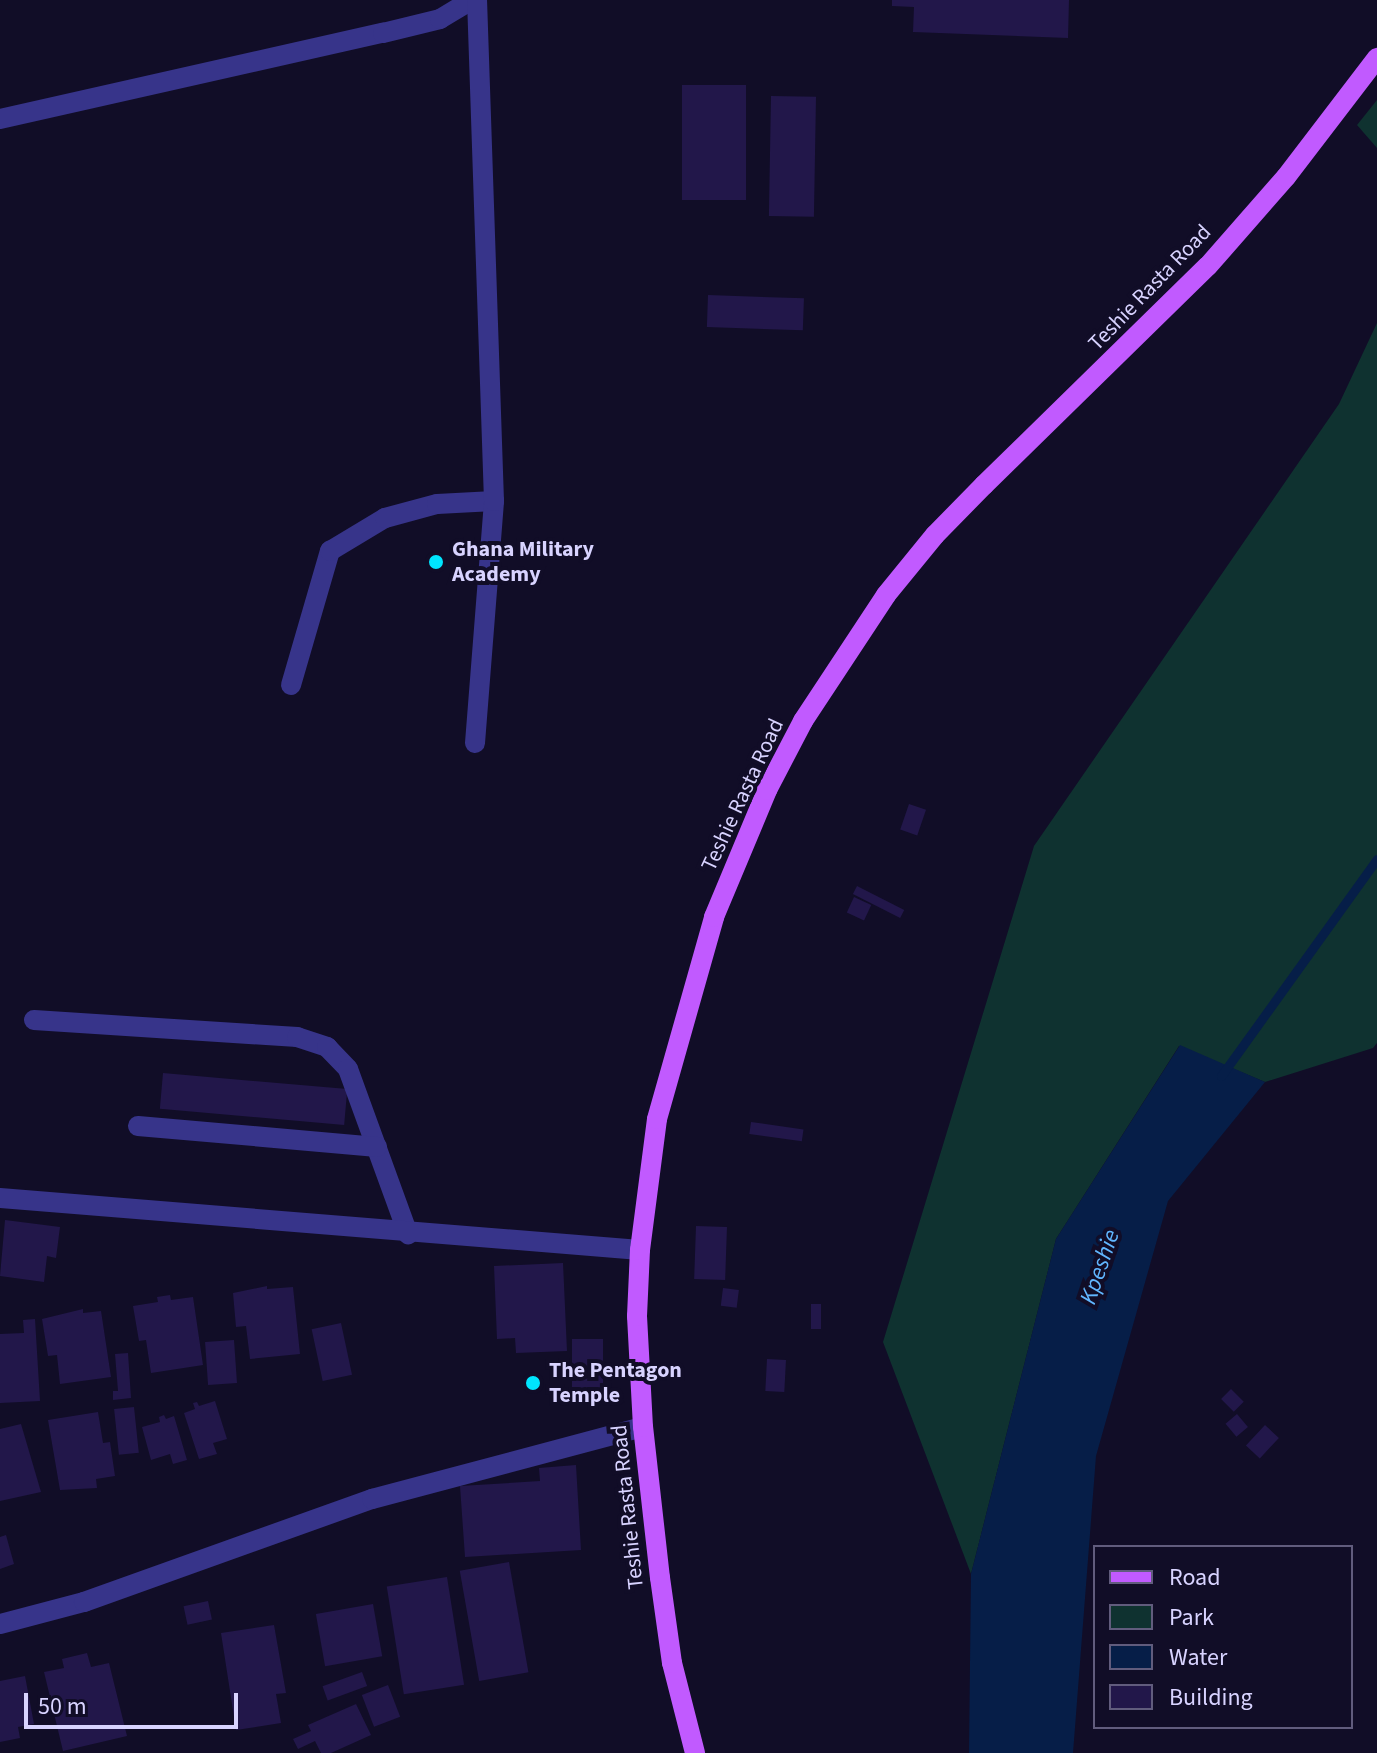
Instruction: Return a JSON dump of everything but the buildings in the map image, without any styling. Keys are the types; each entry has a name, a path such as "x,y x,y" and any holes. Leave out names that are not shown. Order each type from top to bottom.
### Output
{"main road":[{"name":"Teshie Rasta Road","path":"695,1753 672,1663 643,1427 637,1316 640,1250 657,1119 714,917 767,790 839,662 886,595 935,535 1208,266 1286,177 1377,58"}],"street":[{"path":"0,119 440,19 474,0 494,501 475,743"},
{"path":"291,685 330,551 385,518 437,504 494,501"},
{"path":"34,1020 297,1037 327,1047 348,1069 408,1234"},
{"path":"138,1126 377,1147"},
{"path":"0,1198 408,1234 640,1250"},
{"path":"0,1624 84,1602 372,1499 643,1427"}],"green space":[{"path":"1377,100 1377,148 1357,125"},
{"path":"1377,323 1377,1043 1373,1048 1265,1082 1179,1046 1056,1239 971,1574 883,1342 1034,846 1339,404"}],"water":[{"path":"1180,1045 1265,1082 1168,1201 1096,1456 1073,1753 969,1753 971,1574 1056,1239"}],"waterway":[{"name":"Kpeshie","path":"1221,1076 1377,859"}],"place":[{"name":"Ghana Military Academy","path":"436,562"},
{"name":"The Pentagon Temple","path":"533,1383"}]}
